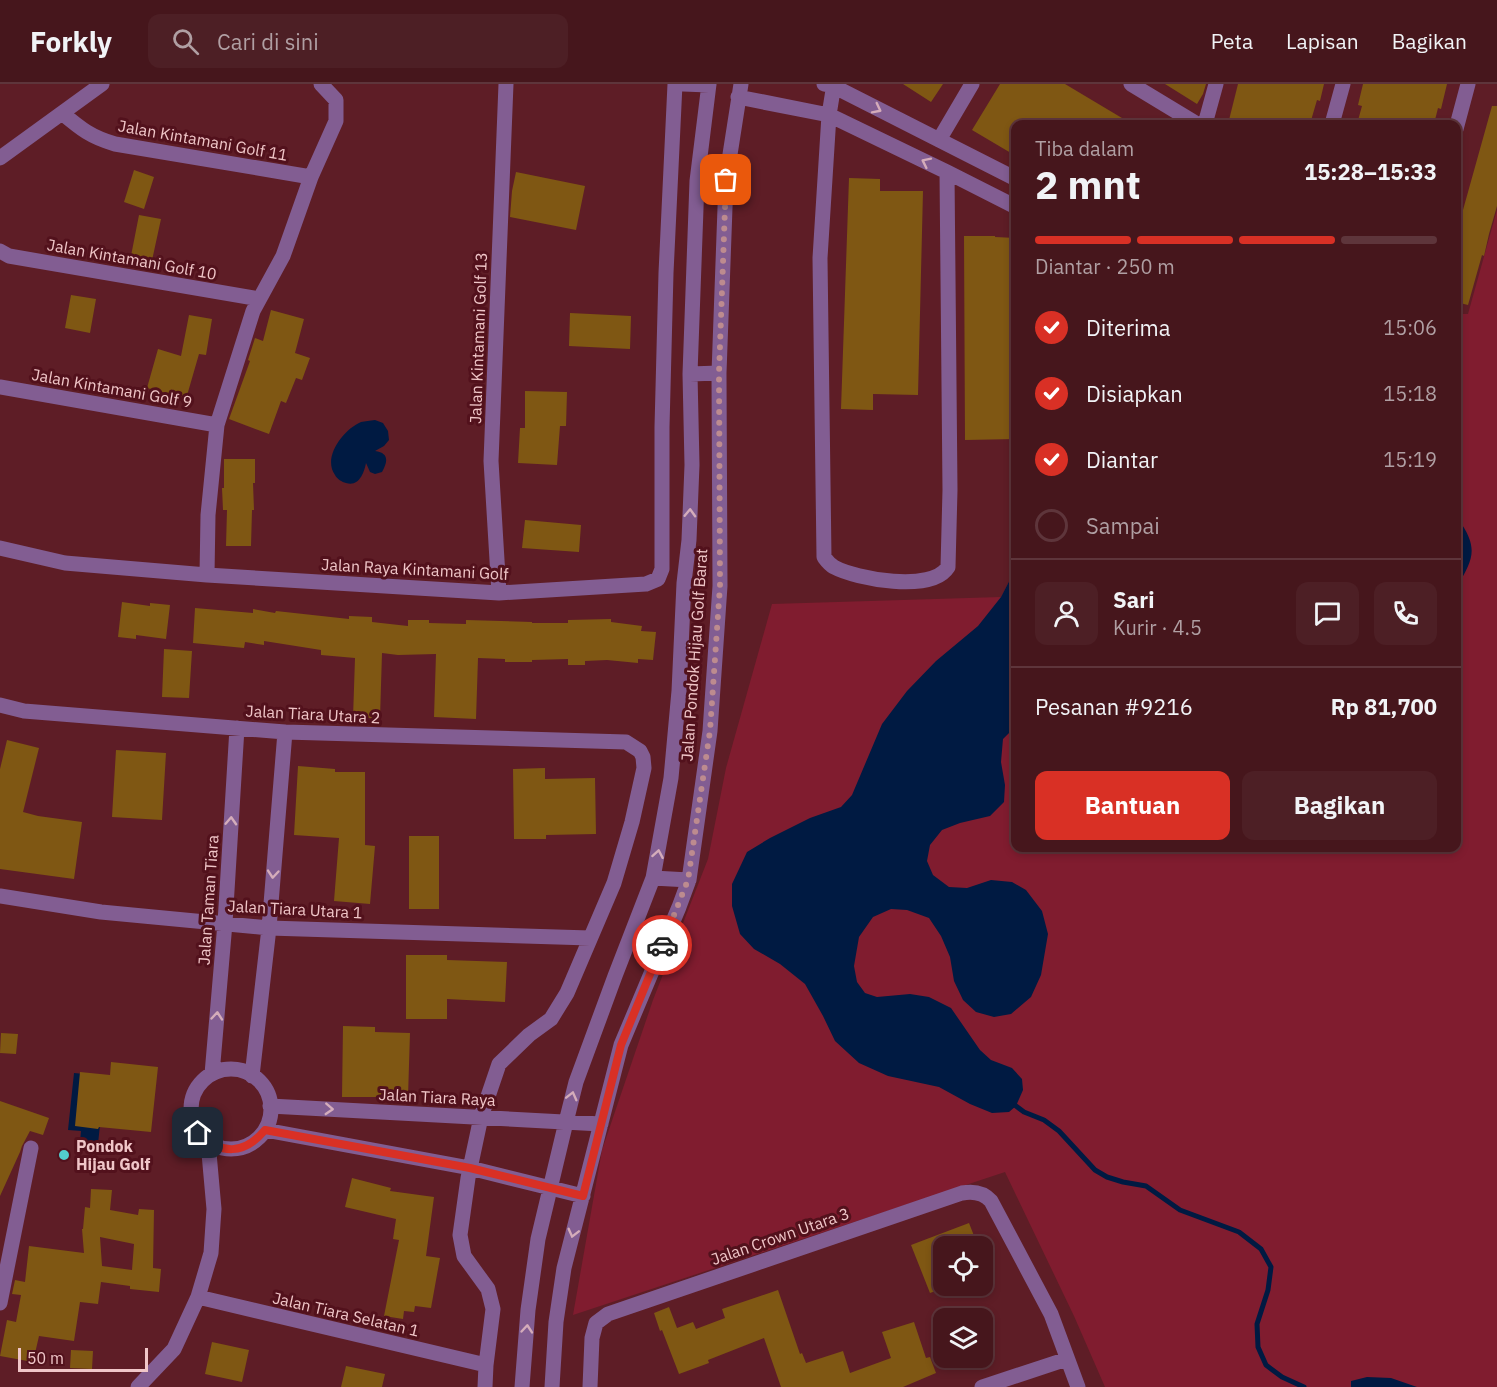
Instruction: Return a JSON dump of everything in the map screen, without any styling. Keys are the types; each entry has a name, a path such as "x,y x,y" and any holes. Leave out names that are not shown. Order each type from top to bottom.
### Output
{"street":[{"path":"0,158 102,84"},
{"path":"207,575 208,515 217,425 253,311 283,255 311,177 336,121 336,100 321,84"},
{"name":"Jalan Kintamani Golf 13","path":"499,593 491,461 506,84"},
{"name":"Jalan Raya Kintamani Golf","path":"0,548 65,563 207,575 499,593 646,584 658,579 662,569 662,427 666,273 675,84"},
{"path":"683,84 709,84"},
{"name":"Jalan Pondok Hijau Golf Barat","path":"522,1387 528,1310 538,1239 566,1122 576,1082 653,878 670,778 679,692 684,583 689,540 690,374 697,181 709,84"},
{"path":"939,140 972,84"},
{"path":"1131,84 1190,120"},
{"path":"1206,120 1216,84"},
{"path":"1333,120 1343,84"},
{"path":"1458,120 1468,84"},
{"path":"947,172 950,479 948,567 944,573 925,580 902,582 874,579 834,567 824,556 820,258 830,85 1011,176"},
{"path":"740,90 829,115 1011,204"},
{"name":"Jalan Pondok Hijau Golf Barat","path":"552,1387 556,1322 564,1268 621,1045 679,907 688,880 710,731 720,586 719,373 726,180 740,90"},
{"name":"Jalan Kintamani Golf 11","path":"62,113 81,130 99,140 311,177"},
{"name":"Jalan Kintamani Golf 10","path":"0,251 9,255 259,299"},
{"path":"690,374 719,373"},
{"name":"Jalan Kintamani Golf 9","path":"0,387 217,425"},
{"name":"Jalan Tiara Utara 2","path":"0,705 24,711 285,732 626,742 640,751 644,768 632,822 614,883 590,938"},
{"name":"Jalan Taman Tiara","path":"212,1074 225,923 237,728"},
{"path":"252,1076 285,732"},
{"path":"653,878 688,880"},
{"name":"Jalan Tiara Utara 1","path":"0,896 101,912 268,927 590,938"},
{"path":"485,1387 493,1309 488,1289 464,1256 460,1235 470,1168 481,1118 499,1064 529,1035 551,1019 567,993 590,938"},
{"path":"225,1070 239,1071 252,1076 267,1094 270,1106 265,1130 246,1146 235,1149 221,1148 208,1142 198,1133 192,1121 190,1107 194,1094 201,1082 212,1074 225,1070"},
{"name":"Jalan Tiara Raya","path":"270,1106 601,1124"},
{"path":"265,1130 470,1168 583,1196"},
{"path":"138,1387 174,1349 198,1297 211,1253 214,1209 208,1142"},
{"path":"0,1303 32,1148"},
{"name":"Jalan Crown Utara 3","path":"590,1387 592,1338 596,1323 608,1314 970,1192 986,1195 991,1201 1051,1314 1067,1359"},
{"name":"Jalan Tiara Selatan 1","path":"198,1297 486,1365"},
{"path":"982,1387 1067,1359 1077,1387"}],"shaded area":[{"path":"1497,210 1497,1387 1105,1387 1074,1316 1005,1172 573,1315 602,1150 653,1000 708,859 726,768 772,604 1001,597 1011,578 1011,852 1461,852 1461,314 1468,314"}],"water":[{"path":"375,420 383,423 388,431 389,440 375,451 380,452 386,458 382,472 375,474 370,472 366,463 358,481 351,484 341,481 332,468 331,460 337,444 354,426 361,422"},
{"path":"1461,523 1471,547 1467,569 1461,580"},
{"path":"1011,578 1011,731 1003,739 1001,762 1005,785 1004,802 990,816 942,830 930,845 927,861 933,875 949,887 967,888 991,880 1012,882 1026,890 1042,911 1048,934 1041,975 1031,997 1011,1014 994,1017 976,1012 963,1000 954,981 950,957 941,936 929,918 907,910 891,909 873,917 859,937 854,966 857,982 865,993 877,997 910,994 929,997 951,1008 980,1050 991,1060 1012,1068 1022,1079 1023,1090 1016,1106 1009,1112 992,1113 939,1087 888,1076 859,1063 835,1041 805,984 780,964 754,949 740,934 732,906 732,884 747,852 810,818 841,807 852,795 882,724 907,691 936,661 978,626 1001,597"},
{"path":"74,1073 105,1076 98,1144 80,1142 81,1131 68,1130"},
{"path":"1367,1377 1391,1378 1417,1387 1351,1387 1351,1381"}],"building":[{"path":"903,84 943,84 931,102"},
{"path":"1000,84 1065,84 1125,120 1011,120 1011,153 972,130"},
{"path":"1165,84 1206,84 1197,104"},
{"path":"1238,84 1324,84 1320,101 1317,100 1311,120 1229,120"},
{"path":"1363,84 1447,84 1441,109 1438,108 1435,120 1358,120 1362,106 1358,105"},
{"path":"1492,106 1497,106 1497,206 1468,305 1461,303 1461,217"},
{"path":"134,170 154,177 144,209 124,202"},
{"path":"516,172 585,186 576,230 510,217"},
{"path":"849,178 880,179 880,191 923,191 918,395 873,394 873,410 841,409"},
{"path":"139,215 161,219 151,265 130,261"},
{"path":"964,236 1011,238 1011,439 965,440"},
{"path":"71,295 96,299 90,333 65,328"},
{"path":"271,310 304,319 295,353 310,358 302,380 296,378 286,403 281,401 269,434 229,419 250,361 248,360 255,338 263,341"},
{"path":"570,313 631,316 630,349 569,346"},
{"path":"189,315 212,319 206,355 199,354 186,399 147,388 158,349 181,356"},
{"path":"525,391 567,392 566,426 560,426 557,465 518,463 520,428 525,428"},
{"path":"224,459 255,459 251,546 226,546 227,510 223,510 222,488 224,488"},
{"path":"525,520 581,525 579,552 522,548"},
{"path":"122,602 150,606 150,603 170,605 166,639 136,635 136,639 118,637"},
{"path":"195,608 253,613 253,609 349,619 349,616 372,617 372,622 408,626 408,620 466,624 466,620 568,623 568,620 611,619 611,622 642,626 641,631 656,632 653,660 638,659 638,663 607,660 585,661 585,665 568,665 568,659 505,662 505,659 478,658 476,719 434,717 436,654 382,653 380,718 353,718 355,658 321,655 321,650 264,641 264,645 245,642 244,648 193,643"},
{"path":"164,649 192,651 189,698 162,697"},
{"path":"7,740 39,748 23,812 82,822 74,879 0,869 0,769"},
{"path":"116,750 166,753 162,820 112,817"},
{"path":"298,766 335,769 335,772 365,772 365,845 375,846 370,904 334,901 339,838 294,835"},
{"path":"545,768 545,779 595,778 596,834 546,835 546,839 514,839 513,769"},
{"path":"409,836 439,836 439,909 409,909"},
{"path":"406,955 447,955 447,960 507,962 505,1002 447,999 447,1019 406,1019"},
{"path":"343,1026 375,1027 375,1032 410,1033 408,1097 342,1097"},
{"path":"1,1033 18,1034 16,1054 0,1053"},
{"path":"111,1062 158,1067 151,1132 75,1126 80,1072 110,1075"},
{"path":"0,1101 49,1118 43,1135 30,1131 0,1196"},
{"path":"352,1178 391,1188 390,1191 434,1197 426,1256 440,1258 431,1308 415,1306 414,1312 404,1311 403,1319 384,1316 399,1240 393,1239 396,1219 345,1207"},
{"path":"91,1189 112,1190 110,1210 138,1215 139,1209 154,1210 153,1268 161,1269 159,1292 130,1289 130,1286 101,1282 98,1304 80,1302 74,1341 39,1336 33,1362 0,1356 7,1320 16,1322 21,1295 12,1294 15,1280 25,1282 29,1246 84,1253 82,1229 85,1207 90,1208","holes":["100,1237 134,1244 132,1270 102,1266"]},
{"path":"969,1223 974,1236 935,1236"},
{"path":"933,1237 933,1292 930,1293 911,1245"},
{"path":"778,1290 800,1354 802,1353 806,1363 843,1351 850,1373 891,1358 882,1332 914,1322 926,1358 930,1357 936,1373 903,1387 781,1387 764,1338 679,1374 654,1313 669,1307 677,1328 693,1322 696,1329 725,1318 722,1309"},
{"path":"212,1342 249,1350 242,1382 205,1374"},
{"path":"71,1350 93,1351 92,1369 70,1368"},
{"path":"346,1366 385,1374 382,1387 341,1387"}],"waterway":[{"path":"1016,1106 1044,1120 1059,1131 1095,1170 1107,1177 1146,1186 1180,1210 1239,1232 1261,1249 1271,1267 1268,1290 1257,1324 1258,1347 1266,1365 1282,1377 1304,1387"}],"way so far":[{"path":"662,945 688,880 710,731 720,586 719,373 726,180"}],"place":[{"name":"Pondok Hijau Golf","path":"64,1155"}],"route":[{"path":"198,1133 208,1142 221,1148 235,1149 246,1146 265,1130 470,1168 583,1196 621,1045 662,945"}]}
